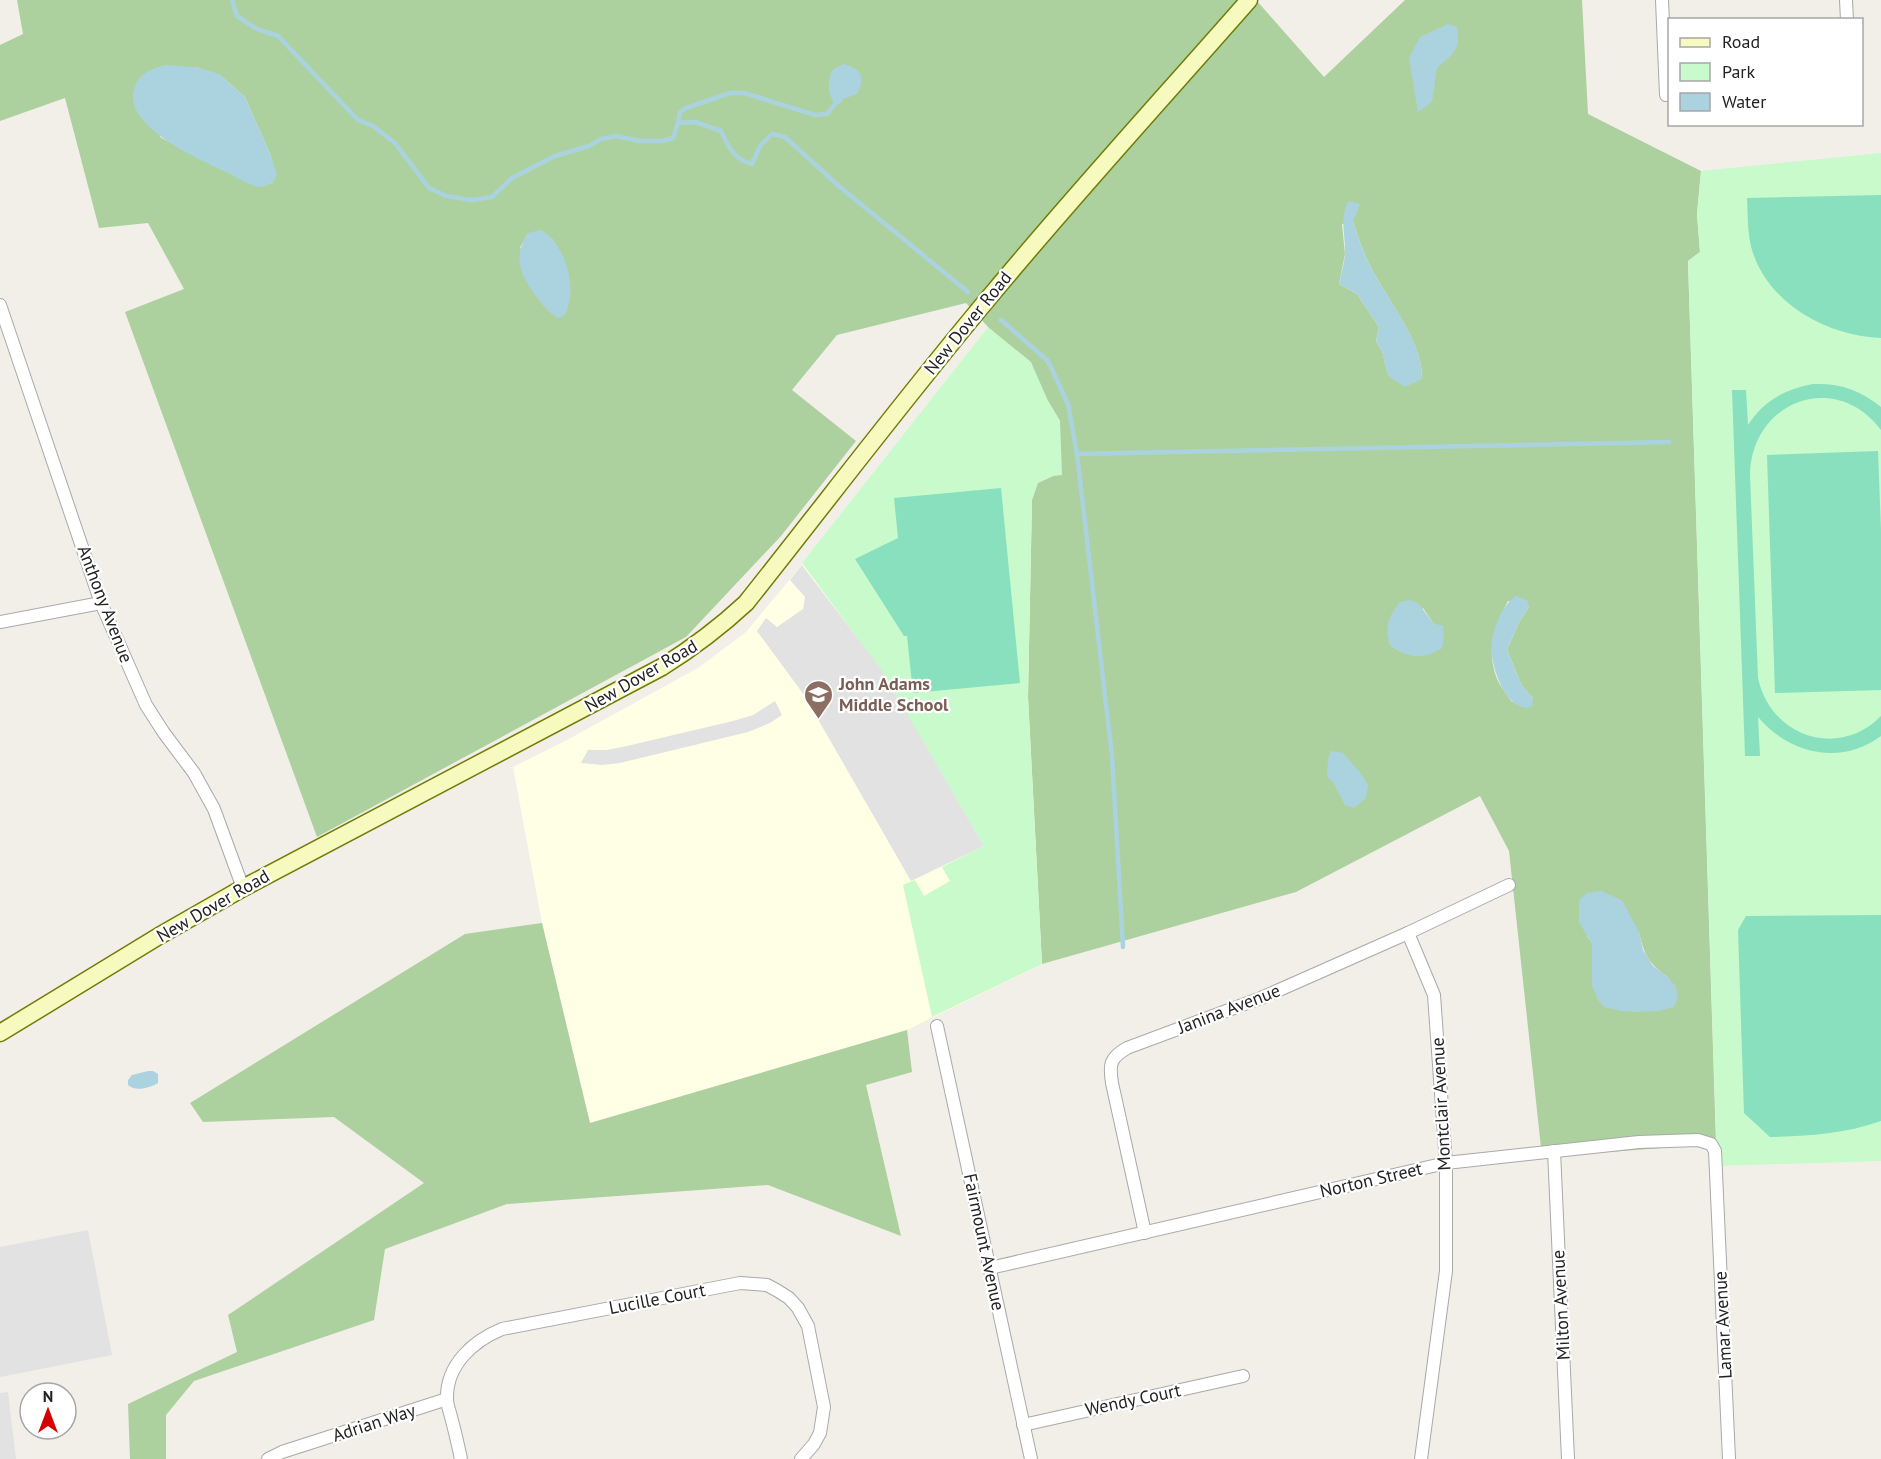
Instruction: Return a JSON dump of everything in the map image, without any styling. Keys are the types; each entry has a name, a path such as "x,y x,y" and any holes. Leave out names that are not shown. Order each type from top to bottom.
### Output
{"street":[{"name":"New Dover Road","path":"0,1034 159,936 243,888 662,667 698,645 726,622 746,603 876,436 1014,268 1249,0"},
{"path":"1662,0 1666,94"},
{"path":"1846,0 1847,18"},
{"name":"Anthony Avenue","path":"0,305 101,603 146,705 194,773 213,809 243,888"},
{"path":"0,622 101,603"},
{"name":"Janina Avenue","path":"1145,1233 1112,1083 1110,1065 1113,1058 1127,1048 1261,998 1408,933 1509,885"},
{"name":"Montclair Avenue","path":"1408,933 1434,995 1446,1163 1446,1271 1421,1459"},
{"name":"Fairmount Avenue","path":"937,1026 1031,1459"},
{"name":"Norton Street","path":"990,1268 1446,1163 1639,1142 1698,1140 1711,1144 1714,1151 1717,1192"},
{"name":"Milton Avenue","path":"1554,1151 1568,1459"},
{"name":"Lamar Avenue","path":"1717,1192 1729,1459"},
{"name":"Lucille Court","path":"461,1459 447,1399 451,1376 462,1356 487,1335 502,1329 740,1283 754,1283 778,1291 798,1308 808,1326 822,1394 824,1420 814,1444 801,1459"},
{"name":"Wendy Court","path":"1023,1425 1243,1376"},
{"name":"Adrian Way","path":"268,1459 282,1452 447,1399"}],"shaded area":[{"name":"John Adams Middle School","path":"988,327 1032,500 1028,697 1042,964 907,1030 590,1123 542,923 513,767 698,668 746,632 802,565"},
{"path":"802,565 881,669 984,846 911,881 804,695 757,631 766,618 777,627 803,609 805,597 790,580"},
{"path":"775,701 782,715 748,732 620,763 602,765 581,763 588,750 607,750 627,746 733,721 753,715"},
{"path":"88,1230 112,1355 0,1377 0,1247"},
{"path":"8,1392 16,1459 0,1459 0,1393"}],"green space":[{"path":"17,0 1256,0 1324,77 1405,0 1582,0 1588,114 1701,171 1697,214 1700,252 1688,261 1716,1144 1542,1157 1509,851 1480,796 1296,892 1042,964 1028,697 1032,500 1037,483 1053,476 1060,421 1048,401 966,303 837,335 792,390 856,441 781,536 686,637 317,837 125,312 184,289 148,223 99,228 65,98 0,121 0,45 23,34","holes":["195,67 220,75 245,97 271,156 273,183 259,187 160,137","1353,222 1362,249 1373,271 1409,333 1421,364 1422,379 1388,375 1382,351 1376,341 1379,327 1357,294 1339,284 1345,254 1342,224","528,233 552,239 563,257 568,274 520,248","1508,601 1529,607 1519,622 1507,650 1522,686 1533,698 1512,702 1496,677 1492,645 1499,619","1423,608 1433,623 1400,652","1639,932 1648,958 1668,977 1658,1011 1622,1011 1592,985 1592,943 1587,936"]},
{"path":"1881,153 1881,1161 1717,1166 1688,261 1700,252 1697,214 1701,171"},
{"path":"1881,195 1881,338 1861,336 1822,324 1804,315 1773,288 1753,253 1748,226 1747,198"},
{"path":"988,327 1031,362 1048,401 1060,421 1062,475 1053,476 1038,483 1032,500 1028,697 1042,964 932,1017 903,885 915,880 924,896 950,881 942,867 984,846 881,670 802,563"},
{"path":"1813,384 1841,386 1873,401 1881,407 1881,430 1862,411 1842,401 1820,398 1799,402 1780,412 1765,428 1754,449 1750,475 1758,678 1765,698 1776,715 1791,727 1808,735 1826,739 1845,737 1864,729 1881,716 1881,736 1849,751 1816,752 1785,740 1758,717 1760,756 1745,756 1732,390 1746,390 1748,425 1761,409 1776,397 1793,389"},
{"path":"1878,451 1881,530 1881,690 1775,693 1767,455"},
{"path":"1001,488 1020,683 913,693 907,636 904,636 855,559 898,538 894,498"},
{"path":"1881,915 1881,1121 1826,1134 1770,1137 1744,1113 1738,930 1746,916"},
{"path":"542,923 590,1123 907,1030 912,1072 866,1085 901,1236 768,1185 507,1204 385,1249 374,1320 194,1381 166,1415 166,1459 130,1459 128,1404 237,1352 228,1315 424,1183 334,1117 203,1122 190,1103 465,934"}],"water":[{"path":"1448,24 1457,27 1457,47 1437,68 1432,102 1418,112 1409,58 1420,37"},
{"path":"844,64 855,69 862,79 857,94 843,99 840,104 835,104 829,92 831,72"},
{"path":"165,65 195,67 219,74 245,97 277,174 273,183 257,187 182,150 151,129 140,116 134,103 134,89 142,75"},
{"path":"1348,201 1360,204 1353,222 1362,249 1409,332 1421,364 1422,379 1405,387 1388,376 1382,351 1376,341 1379,327 1357,294 1339,284 1345,255 1343,221"},
{"path":"541,230 558,247 569,276 568,307 564,316 558,318 547,310 536,296 523,275 519,260 523,242 528,233"},
{"path":"1516,596 1527,600 1529,607 1519,622 1507,650 1522,686 1533,698 1532,707 1522,707 1506,694 1496,672 1491,649 1500,615"},
{"path":"1410,600 1418,603 1433,623 1443,626 1442,648 1435,652 1416,656 1403,653 1390,646 1388,628 1392,613 1400,602"},
{"path":"1331,751 1343,753 1368,785 1366,798 1354,808 1345,805 1333,782 1327,777"},
{"path":"1601,891 1622,900 1639,932 1643,950 1653,966 1668,977 1676,987 1678,997 1674,1007 1658,1011 1622,1011 1604,1007 1598,1000 1592,985 1592,944 1579,922 1579,900 1587,893"},
{"path":"148,1071 158,1074 158,1083 143,1088 128,1085 128,1080 132,1075"}],"waterway":[{"path":"232,0 237,16 257,29 278,36 358,120 373,126 395,143 429,188 446,196 472,200 492,197 512,178 555,156 589,146 601,139 616,136 640,141 663,141 673,138 678,123 695,122 721,131 736,156 752,164 760,146 772,134 785,137 840,187 968,292"},
{"path":"678,123 680,112 686,108 730,93 744,93 815,115 827,114 835,104"},
{"path":"1001,320 1048,361 1068,404 1077,454 1112,756 1123,947"},
{"path":"1077,454 1669,442"}],"place":[{"name":"John Adams Middle School","path":"818,720"}]}
